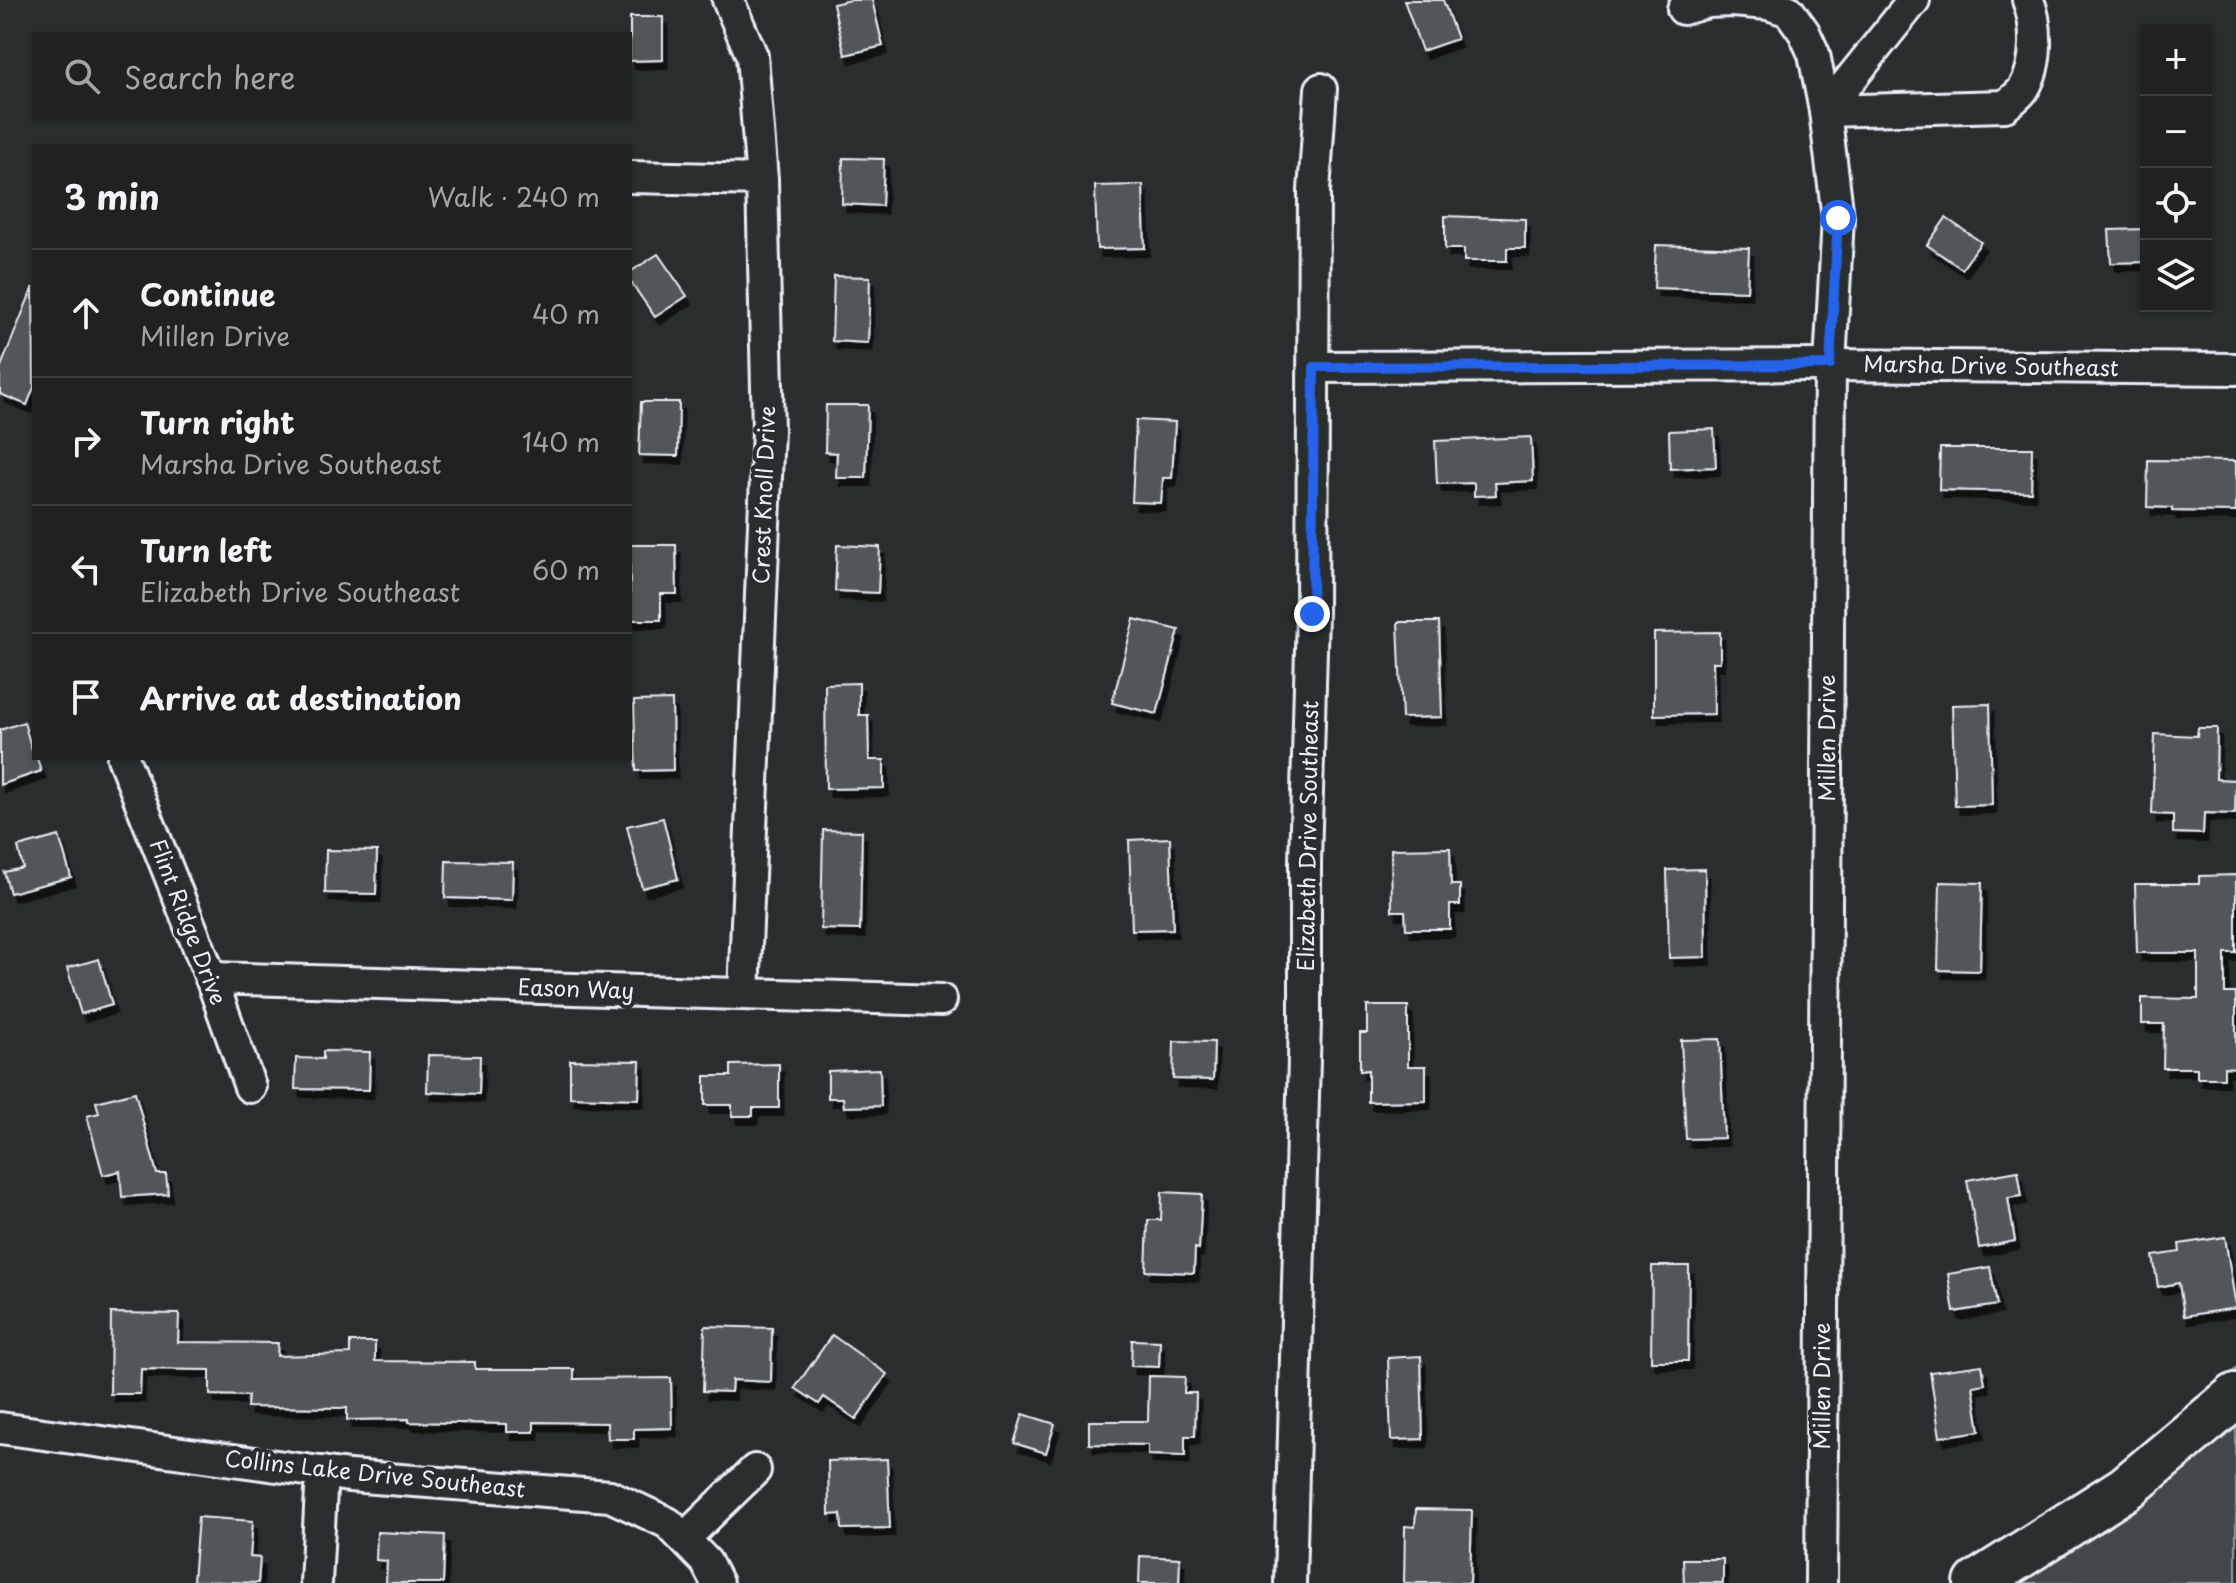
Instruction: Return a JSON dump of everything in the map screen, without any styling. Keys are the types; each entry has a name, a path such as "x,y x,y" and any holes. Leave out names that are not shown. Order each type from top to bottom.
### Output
{"main road":[{"path":"1977,1583 2126,1488 2236,1396"}],"street":[{"name":"Crest Knoll Drive","path":"728,0 752,56 762,180 768,430 744,994"},
{"path":"1825,111 1914,0"},
{"path":"1825,111 2005,106 2023,89 2033,62 2034,28 2028,0"},
{"name":"Millen Drive","path":"1683,9 1708,2 1733,1 1768,4 1789,11 1804,32 1814,54 1825,111 1838,218 1830,365 1821,1583"},
{"name":"Elizabeth Drive Southeast","path":"1290,1583 1305,1036 1305,862 1312,614 1314,191 1321,89"},
{"path":"632,177 762,180"},
{"name":"Marsha Drive Southeast","path":"1314,367 1830,365 2236,369"},
{"name":"Flint Ridge Drive","path":"124,760 211,978 250,1087"},
{"name":"Eason Way","path":"211,978 941,1000"},
{"name":"Collins Lake Drive Southeast","path":"0,1428 322,1472 610,1496 668,1523 706,1562 717,1583"},
{"path":"684,1539 755,1470"},
{"path":"316,1583 322,1472"}],"shaded area":[{"path":"2236,1369 2236,1583 1983,1583"}],"building":[{"path":"872,0 883,46 845,55 833,4"},
{"path":"1404,0 1443,0 1457,39 1422,51"},
{"path":"630,17 663,17 663,60 632,61"},
{"path":"843,158 884,159 882,206 842,204"},
{"path":"1143,185 1145,248 1097,249 1095,186"},
{"path":"1445,216 1525,219 1525,248 1507,248 1507,261 1464,261 1464,249 1445,249"},
{"path":"1946,218 1981,242 1962,269 1927,245"},
{"path":"2140,229 2140,262 2111,263 2109,230"},
{"path":"1656,245 1749,248 1747,291 1654,288"},
{"path":"658,254 687,296 655,317 632,284 632,271"},
{"path":"834,276 870,277 868,343 832,341"},
{"path":"32,289 32,392 27,405 0,394 0,369"},
{"path":"641,402 679,402 678,456 639,455"},
{"path":"826,405 868,405 866,478 836,478 837,453 825,452"},
{"path":"1136,420 1175,422 1172,478 1163,478 1161,503 1132,502"},
{"path":"1714,429 1716,467 1670,469 1669,431"},
{"path":"1531,437 1533,481 1495,483 1496,495 1474,496 1474,483 1437,484 1435,441"},
{"path":"1940,448 2032,448 2031,492 1939,490"},
{"path":"2148,460 2236,461 2236,512 2172,511 2172,508 2147,507"},
{"path":"632,545 676,545 677,594 661,594 661,620 632,620"},
{"path":"837,545 880,547 878,593 835,591"},
{"path":"1134,619 1179,630 1157,714 1112,703"},
{"path":"1398,622 1439,622 1442,717 1402,718"},
{"path":"1720,632 1720,662 1713,662 1714,714 1654,715 1654,633"},
{"path":"859,683 859,715 868,715 869,760 884,760 884,788 826,789 825,684"},
{"path":"672,700 673,770 636,771 634,701"},
{"path":"1990,704 1992,805 1955,806 1952,705"},
{"path":"24,722 32,760 38,760 41,771 0,785 0,730"},
{"path":"2198,728 2217,728 2216,779 2236,780 2235,814 2204,813 2203,834 2173,833 2173,815 2152,814 2155,734 2197,736"},
{"path":"663,818 678,879 642,888 627,826"},
{"path":"823,830 862,831 860,930 821,929"},
{"path":"59,836 71,877 10,893 4,872 23,868 18,847"},
{"path":"1170,838 1173,929 1132,930 1129,840"},
{"path":"1450,848 1451,885 1460,885 1460,905 1450,905 1450,929 1406,929 1405,911 1392,911 1391,849"},
{"path":"326,850 377,851 376,894 325,893"},
{"path":"446,861 513,862 512,900 445,898"},
{"path":"1705,869 1706,957 1669,958 1667,870"},
{"path":"2236,875 2236,953 2225,953 2225,993 2236,993 2236,1068 2224,1067 2224,1078 2197,1078 2197,1068 2163,1068 2164,1024 2142,1024 2142,998 2198,999 2198,953 2137,953 2135,884 2199,884 2199,876"},
{"path":"1940,882 1982,883 1980,971 1938,970"},
{"path":"99,959 112,1005 81,1014 67,968"},
{"path":"1367,1006 1408,1006 1408,1066 1426,1066 1426,1101 1368,1102 1368,1070 1360,1071 1360,1033 1367,1033"},
{"path":"1720,1039 1724,1138 1686,1139 1681,1040"},
{"path":"1174,1041 1214,1042 1213,1080 1173,1079"},
{"path":"323,1051 370,1052 369,1090 295,1089 296,1058 323,1059"},
{"path":"428,1055 480,1056 479,1094 427,1092"},
{"path":"570,1060 640,1061 639,1099 570,1097"},
{"path":"779,1064 779,1108 753,1108 753,1116 732,1116 732,1105 705,1105 705,1076 731,1076 731,1065"},
{"path":"880,1069 881,1106 844,1107 843,1098 828,1098 828,1071"},
{"path":"135,1092 157,1174 166,1174 168,1194 122,1197 120,1171 103,1175 87,1116 99,1113 96,1102"},
{"path":"2018,1171 2022,1196 2008,1198 2015,1241 1979,1248 1967,1180"},
{"path":"1162,1192 1202,1194 1199,1249 1195,1248 1194,1273 1146,1271 1148,1220 1161,1220"},
{"path":"2225,1237 2236,1308 2184,1316 2179,1283 2158,1287 2153,1256 2180,1252 2179,1244"},
{"path":"1652,1266 1689,1266 1688,1361 1651,1361"},
{"path":"1990,1267 1997,1305 1954,1312 1948,1274"},
{"path":"111,1313 179,1314 178,1342 278,1343 277,1356 350,1354 350,1342 375,1342 375,1361 475,1362 475,1369 574,1369 574,1379 671,1378 672,1428 634,1429 634,1439 608,1439 607,1423 534,1422 534,1432 507,1432 507,1424 409,1422 409,1419 347,1420 347,1408 247,1407 248,1396 210,1395 210,1370 141,1369 140,1394 110,1394"},
{"path":"705,1326 772,1328 771,1382 732,1380 731,1392 703,1391"},
{"path":"832,1335 887,1374 856,1419 824,1397 819,1404 795,1388"},
{"path":"1132,1340 1160,1341 1159,1367 1131,1366"},
{"path":"1421,1356 1423,1439 1391,1440 1388,1358"},
{"path":"1982,1365 1985,1384 1973,1386 1980,1431 1940,1437 1930,1372"},
{"path":"1149,1376 1185,1377 1184,1393 1196,1393 1195,1436 1185,1436 1185,1456 1148,1455 1148,1445 1089,1444 1089,1421 1148,1421"},
{"path":"1023,1414 1055,1424 1046,1453 1014,1443"},
{"path":"887,1459 890,1528 842,1529 841,1514 829,1515 828,1461"},
{"path":"1416,1509 1472,1510 1470,1583 1404,1583 1405,1526 1415,1527"},
{"path":"198,1517 253,1521 250,1557 260,1558 258,1583 193,1581"},
{"path":"377,1532 445,1535 443,1583 386,1583 387,1561 376,1560"},
{"path":"1140,1556 1180,1558 1179,1583 1139,1583"},
{"path":"1683,1559 1723,1559 1723,1583 1684,1583"}],"route":[{"path":"1312,614 1314,367 1830,365 1838,218"}]}
